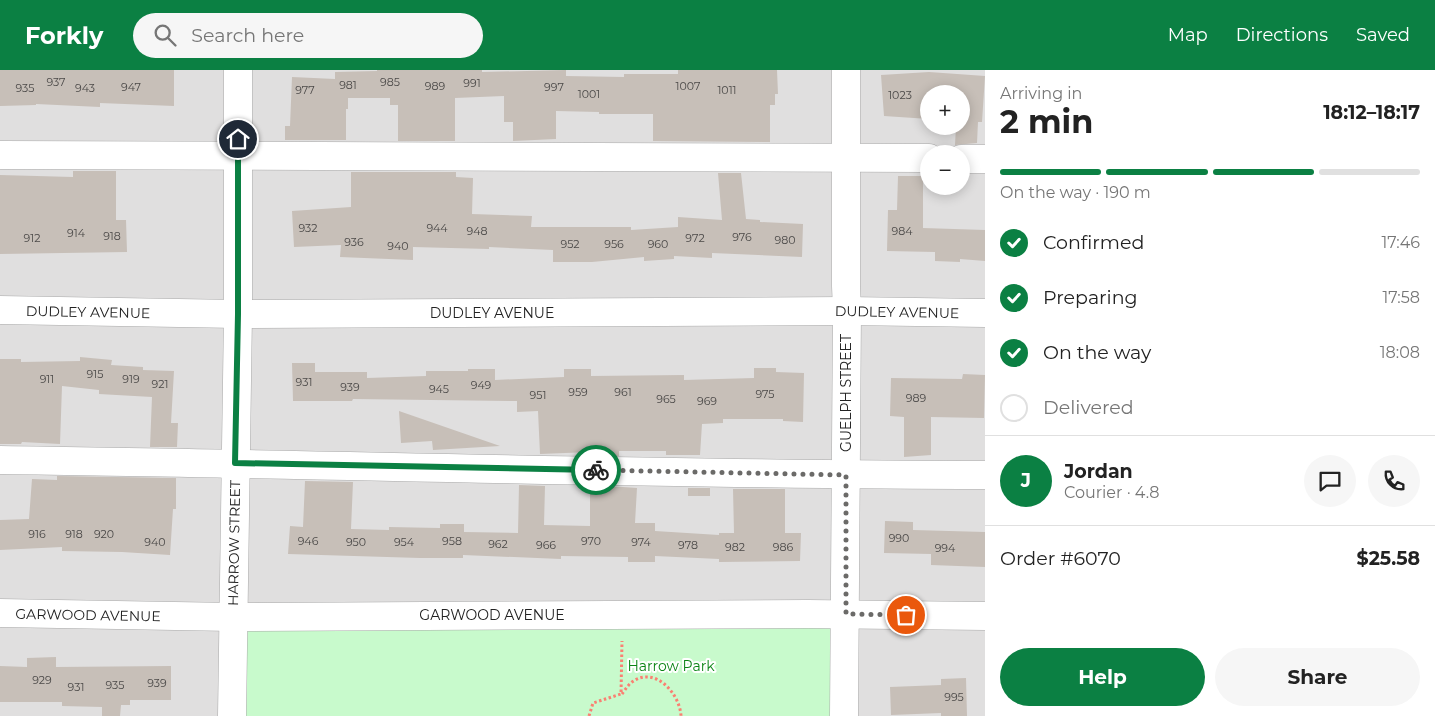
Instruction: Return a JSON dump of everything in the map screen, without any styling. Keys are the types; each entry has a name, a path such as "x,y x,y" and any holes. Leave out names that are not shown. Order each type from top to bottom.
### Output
{"street":[{"name":"HARROW STREET","path":"232,716 238,314 238,70"},
{"name":"GUELPH STREET","path":"844,716 847,311 846,70"},
{"path":"0,155 920,158"},
{"path":"970,159 985,159"},
{"name":"DUDLEY AVENUE","path":"0,310 238,314 847,311 985,313"},
{"path":"0,460 846,475 985,475"},
{"name":"GARWOOD AVENUE","path":"0,613 233,617 846,614 985,616"}],"path":[{"path":"621,694 622,615"},
{"path":"590,716 593,703 621,694 633,681 645,678 656,678 663,682 681,708 681,716"}],"shaded area":[{"path":"0,70 985,70 985,716 0,716"}],"green space":[{"name":"Harrow Park","path":"846,614 844,716 232,716 233,617"}],"building":[{"path":"0,70 174,70 174,106 100,103 100,107 36,104 0,106"},
{"path":"482,70 482,72 566,70 566,76 624,77 624,74 678,74 678,70 777,70 778,94 775,94 775,105 770,105 770,142 653,141 653,114 599,114 599,112 556,111 556,139 513,141 513,122 504,122 504,96 455,98 455,141 398,141 398,105 390,105 390,98 348,98 346,140 285,140 285,126 290,126 292,77 335,79 335,72"},
{"path":"929,72 985,76 982,122 978,122 977,143 955,145 956,135 970,135 970,85 920,85 920,118 884,116 881,75"},
{"path":"73,171 116,171 116,220 126,220 127,252 0,254 0,175 73,177"},
{"path":"351,172 456,172 456,177 473,178 472,214 532,216 531,227 631,227 631,230 678,227 678,217 722,220 718,173 741,173 746,219 760,220 760,222 803,224 802,257 712,253 712,258 674,256 674,259 644,261 644,257 592,262 553,262 553,250 489,247 489,249 413,247 413,260 340,257 341,245 294,247 292,211 351,207"},
{"path":"898,176 920,176 920,195 923,195 923,228 985,230 985,261 960,259 960,262 935,261 935,252 887,251 888,210 897,210"},
{"path":"80,357 112,360 111,365 143,367 143,370 174,371 171,423 178,423 177,447 150,447 152,397 99,394 99,390 62,386 60,444 22,442 21,444 0,444 0,359 21,359 21,362 80,361"},
{"path":"292,363 315,363 315,372 367,372 367,378 426,376 426,371 495,369 495,380 564,377 564,369 591,369 591,376 684,375 684,380 754,378 754,368 776,368 776,372 804,373 803,422 783,421 783,419 723,419 723,423 702,424 700,455 666,455 666,451 619,451 619,456 590,455 590,452 540,454 538,411 517,412 517,401 353,399 352,401 293,401"},
{"path":"963,374 985,375 984,418 931,417 931,455 904,457 904,417 890,416 891,378 962,379"},
{"path":"399,411 500,446 433,450 432,441 401,443"},
{"path":"57,476 176,478 176,509 173,509 170,555 62,551 62,547 0,550 0,520 29,519 32,479 57,480"},
{"path":"305,481 353,482 351,529 389,530 389,527 440,528 440,524 464,524 464,532 518,533 519,485 545,486 544,525 590,526 590,486 623,487 637,488 635,523 655,523 655,531 719,535 719,533 734,533 733,489 785,489 785,533 801,533 800,561 719,562 719,559 655,556 655,562 628,562 628,557 561,556 561,559 463,555 463,558 420,558 288,554 290,526 303,527"},
{"path":"688,488 710,488 710,496 688,496"},
{"path":"885,521 913,522 913,530 985,532 985,567 931,565 931,554 884,553"},
{"path":"56,657 56,667 171,666 171,700 130,700 130,705 121,705 120,716 102,716 102,707 62,706 62,702 0,702 0,666 27,667 27,658"},
{"path":"966,678 967,716 941,716 941,713 891,715 890,687 941,685 941,679"}],"way so far":[{"path":"596,470 846,475 846,614 906,615"}],"route":[{"path":"238,139 238,314 235,463 596,470"}]}
